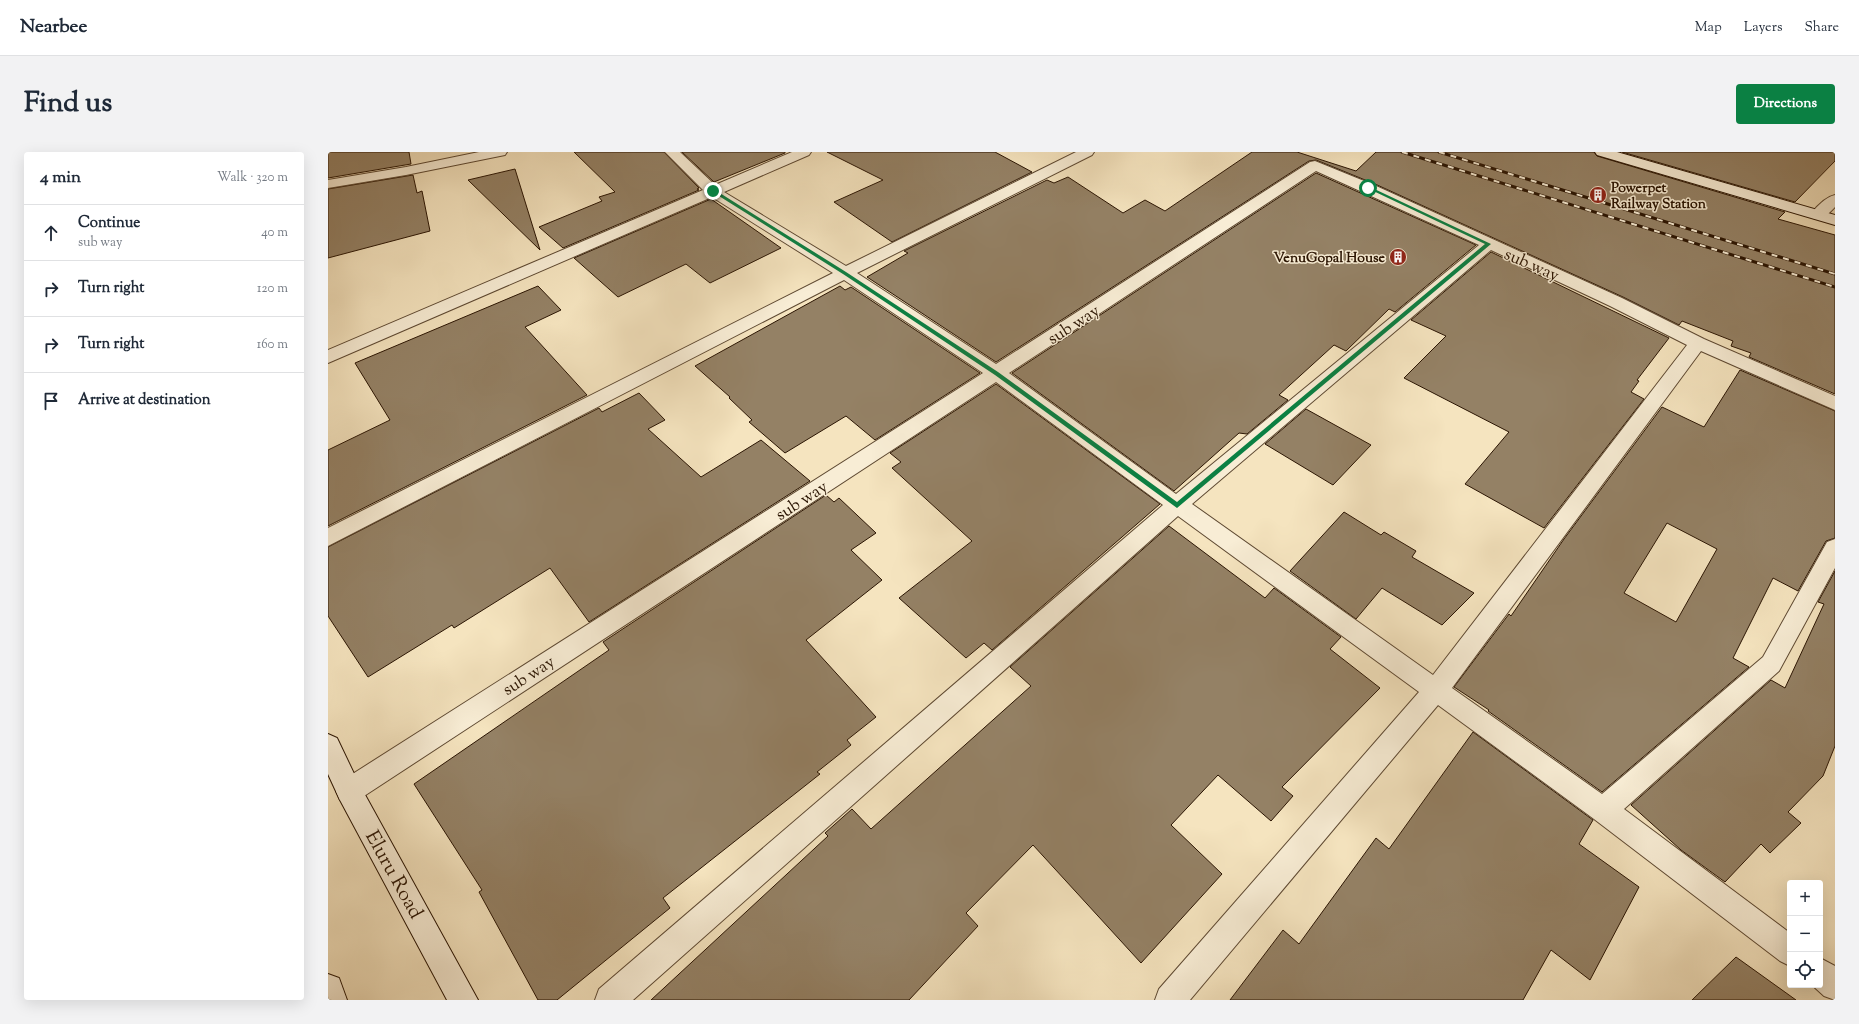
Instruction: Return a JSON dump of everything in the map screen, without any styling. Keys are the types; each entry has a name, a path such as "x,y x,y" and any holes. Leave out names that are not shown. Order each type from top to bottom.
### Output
{"street":[{"path":"328,184 406,171 500,152"},
{"path":"672,152 713,191 845,273 996,373 1177,505 1603,810 1787,949"},
{"path":"328,357 804,152"},
{"path":"328,538 845,273 1087,152"},
{"path":"1602,152 1835,220"},
{"name":"sub way","path":"349,791 1315,165 1616,302 1698,343 1835,402"},
{"path":"1818,215 1835,199"},
{"path":"610,1000 1177,505 1489,244"},
{"path":"1170,1000 1436,690 1698,343"},
{"path":"1603,810 1771,664 1835,548"},
{"name":"Eluru Road","path":"328,746 349,791 463,1000"},
{"path":"1823,975 1835,985"},
{"path":"328,989 332,1000"}],"building":[{"path":"328,152 409,152 411,164 328,178"},
{"path":"574,152 664,152 699,188 697,189 699,190 563,248 539,227 602,201 599,197 615,192"},
{"path":"682,152 785,152 785,153 714,182"},
{"path":"827,152 995,152 1032,172 892,242 834,202 883,180"},
{"path":"1252,152 1297,152 1356,171 1376,152 1594,152 1597,156 1785,212 1778,219 1835,235 1835,394 1749,357 1751,353 1731,346 1733,341 1682,321 1679,325 1623,297 1375,184 1316,160 1309,161 996,362 867,277 908,253 904,251 1047,180 1054,183 1068,177 1123,213 1145,200 1165,211"},
{"path":"1622,152 1835,152 1835,161 1795,202"},
{"path":"515,169 540,250 468,180"},
{"path":"1316,173 1476,245 1395,312 1389,309 1346,351 1334,345 1279,395 1288,400 1247,434 1239,433 1174,491 1012,373"},
{"path":"413,175 417,193 422,191 430,231 328,258 328,189"},
{"path":"711,199 781,248 710,283 686,264 618,297 574,258"},
{"path":"1491,252 1669,338 1637,380 1639,381 1631,392 1644,399 1544,528 1465,484 1509,432 1404,378 1446,336 1411,320"},
{"path":"538,286 561,310 525,327 587,395 328,526 328,450 390,420 355,363"},
{"path":"840,286 845,290 851,287 980,373 875,440 846,416 785,453 749,422 752,420 729,398 730,397 695,366"},
{"path":"1740,370 1835,411 1835,538 1826,541 1798,591 1773,578 1733,658 1749,667 1602,792 1488,711 1489,710 1454,687 1509,614 1511,616 1564,539 1662,407 1704,427","holes":["1667,523 1717,549 1676,622 1624,593"]},
{"path":"996,384 1160,504 992,650 984,643 966,658 899,598 972,541 892,468 901,462 890,453"},
{"path":"639,393 665,420 648,429 701,477 761,440 810,481 589,622 550,568 454,628 452,625 368,677 328,616 328,547 599,408 602,412"},
{"path":"1306,409 1371,445 1333,485 1265,444"},
{"path":"826,495 834,502 839,498 876,533 851,550 882,580 806,640 876,717 847,740 851,745 817,772 820,774 663,898 670,908 557,1000 538,1000 479,892 482,890 414,784 609,650 603,642"},
{"path":"1344,512 1381,535 1384,532 1416,551 1412,557 1474,593 1442,625 1382,588 1356,619 1290,571"},
{"path":"1169,526 1265,598 1274,588 1341,637 1330,649 1380,688 1282,787 1293,796 1271,821 1218,775 1171,825 1222,874 1141,963 1033,845 966,913 978,926 909,1000 651,1000 828,836 825,833 852,809 871,829 1031,686 1010,667"},
{"path":"1835,571 1835,746 1823,776 1788,812 1801,823 1770,853 1761,844 1725,882 1681,850 1631,805 1771,680 1785,688 1824,604 1818,602"},
{"path":"1473,732 1593,820 1579,844 1639,887 1590,980 1551,950 1523,1000 1230,1000 1283,930 1299,944 1376,838 1389,849"},
{"path":"1736,957 1796,1000 1692,1000"}],"railway":[{"path":"1402,152 1835,287"},
{"path":"1439,152 1835,274"}],"place":[{"name":"Powerpet Railway Station","path":"1598,195"},
{"name":"VenuGopal House","path":"1398,257"}],"route":[{"path":"713,191 845,273 996,373 1177,505 1489,244 1368,188"}]}
